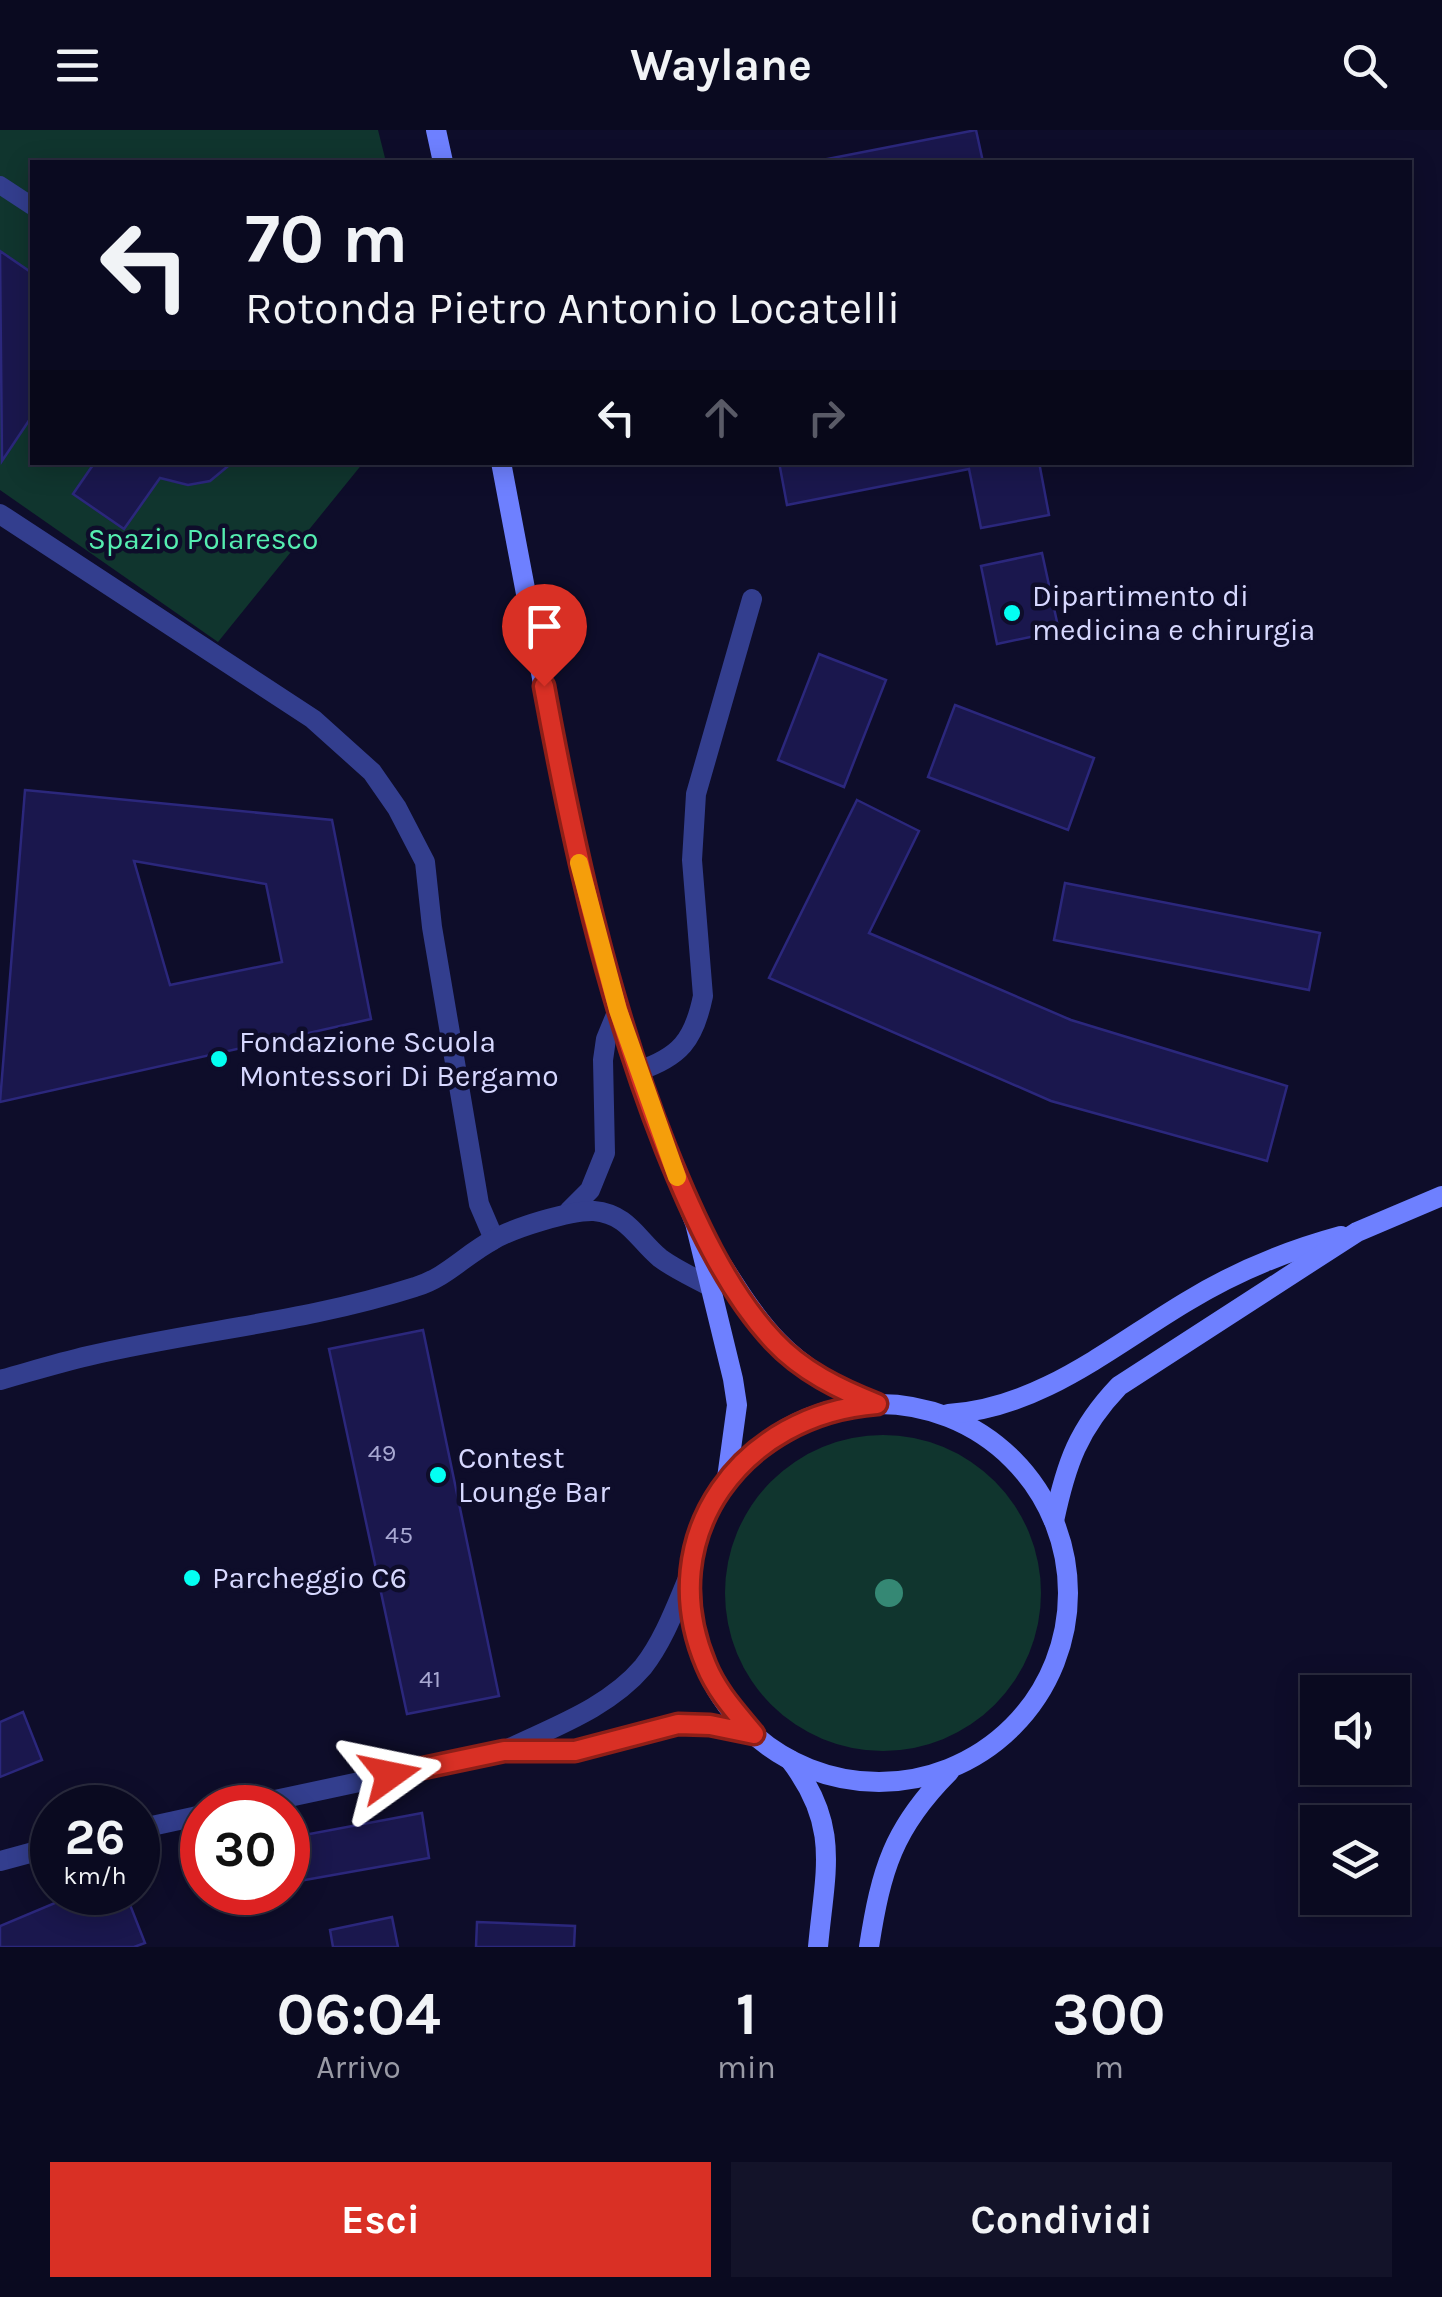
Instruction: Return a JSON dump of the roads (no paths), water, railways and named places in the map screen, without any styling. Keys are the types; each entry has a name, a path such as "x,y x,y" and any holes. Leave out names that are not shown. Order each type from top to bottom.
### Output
{"main road":[{"path":"436,130 443,160"},
{"path":"501,465 572,836 618,1010 695,1222 713,1288 737,1405 726,1482"},
{"path":"1054,1521 1074,1445 1096,1410 1118,1386 1357,1232 1442,1196"},
{"path":"695,1222 772,1339 792,1358 831,1383 877,1404"},
{"path":"944,1415 1008,1404 1040,1391 1251,1266 1357,1232"},
{"path":"877,1404 944,1415 1001,1448 1026,1475 1054,1521 1063,1550 1068,1598 1060,1648 1038,1696 1010,1730 980,1753 954,1766 908,1780 870,1781 829,1775 789,1758 754,1734 720,1694 706,1666 692,1613 692,1569 704,1522 726,1482 751,1453 787,1428 829,1410 877,1404"},
{"path":"789,1758 814,1796 828,1842 818,1947"},
{"path":"869,1947 881,1883 895,1841 913,1810 954,1766"}],"street":[{"path":"0,514 314,718 372,772 398,808 425,862 432,927 479,1204 494,1239"},
{"path":"638,1071 661,1064 680,1051 698,1016 702,996 691,850 696,794 752,599"},
{"path":"569,1211 590,1190 606,1153 603,1060 606,1039 618,1010"},
{"path":"0,1380 90,1356 304,1318 420,1286 450,1271 494,1239 569,1211 615,1216 632,1226 671,1266 713,1288"},
{"path":"504,1751 609,1698 642,1667 658,1644 692,1569"},
{"path":"310,1793 504,1751 575,1751 678,1724 710,1725 754,1734"},
{"path":"0,1860 30,1852"}],"lane":[{"path":"0,185 30,205"}],"place":[{"name":"Dipartimento di medicina e chirurgia","path":"1012,613"},
{"name":"Fondazione Scuola Montessori Di Bergamo","path":"219,1059"},
{"name":"Contest Lounge Bar","path":"438,1475"},
{"name":"Parcheggio C6","path":"192,1578"}],"park label":[{"name":"Spazio Polaresco","path":"203,539"}]}
